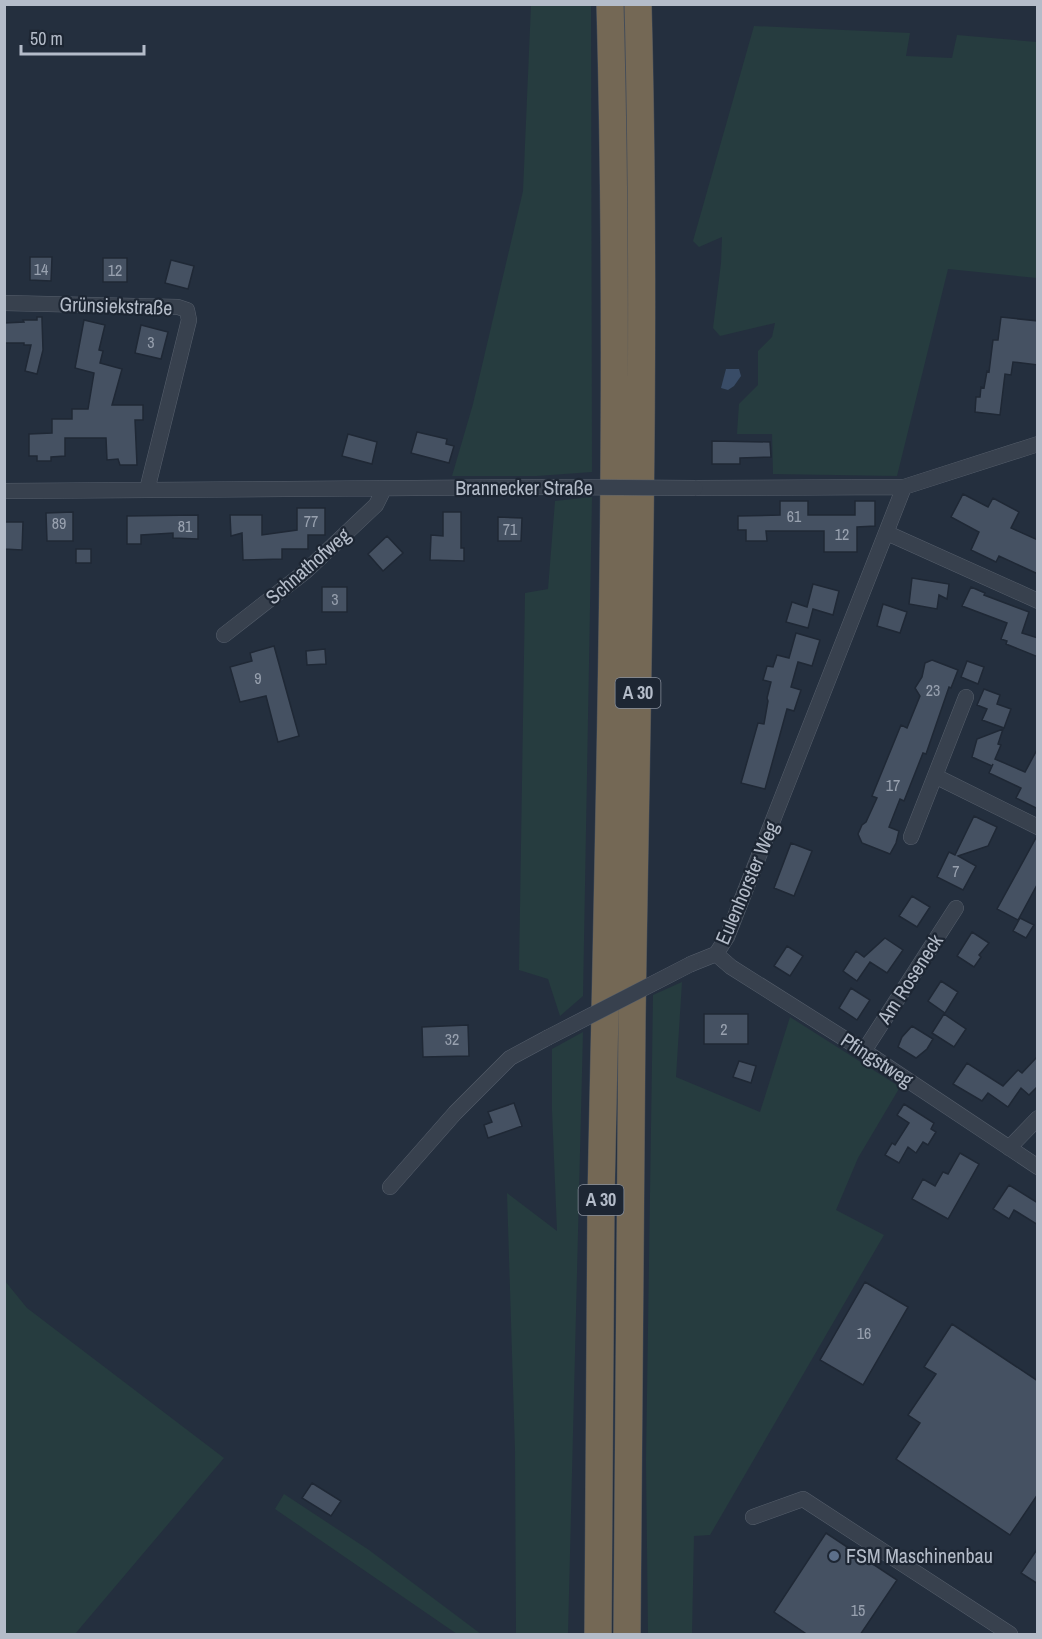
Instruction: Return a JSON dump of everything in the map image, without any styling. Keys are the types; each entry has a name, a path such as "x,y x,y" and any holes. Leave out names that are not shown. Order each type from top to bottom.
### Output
{"highway":[{"name":"A 30","path":"598,1635 601,1218 610,766 614,336 610,4"},
{"name":"A 30","path":"627,1635 627,1394 642,424 641,128 638,4"}],"street":[{"name":"Grünsiekstraße","path":"4,303 178,307 187,310 189,320 147,490"},
{"name":"Brannecker Straße","path":"4,491 904,487 1038,444"},
{"name":"Eulenhorster Weg","path":"390,1187 455,1113 510,1058 691,964 717,954 727,937 904,487"},
{"name":"Schnathofweg","path":"224,635 306,571 376,505 384,489"},
{"path":"887,533 1038,602"},
{"path":"911,837 966,697"},
{"path":"935,776 1038,828"},
{"name":"Am Roseneck","path":"864,1051 956,908"},
{"name":"Pfingstweg","path":"717,954 730,967 864,1051 1038,1167"},
{"path":"1009,1148 1038,1118"},
{"path":"753,1517 803,1499 1010,1635"}],"green space":[{"path":"531,5 591,5 592,472 537,476 452,476 473,404 523,191"},
{"path":"754,26 910,33 906,56 952,58 957,35 1037,42 1037,278 948,269 897,476 773,474 772,434 737,434 739,404 758,385 758,351 772,337 775,323 720,336 713,328 722,237 699,247 693,241"},
{"path":"592,497 583,996 560,1016 548,979 519,970 525,593 548,589 555,501"},
{"path":"682,982 676,1077 760,1112 790,1017 900,1087 858,1158 836,1210 884,1235 710,1535 694,1536 692,1634 648,1634 646,1461 653,995"},
{"path":"583,1032 568,1634 516,1634 515,1450 507,1193 557,1231 552,1049"},
{"path":"5,1281 27,1308 224,1458 75,1634 5,1634"},
{"path":"284,1494 369,1550 481,1634 457,1634 275,1509"}],"water":[{"path":"726,369 739,369 741,376 728,390 721,388"}],"building":[{"path":"30,257 52,257 51,281 30,280"},
{"path":"103,258 127,258 127,282 103,282"},
{"path":"171,260 194,266 188,289 165,283"},
{"path":"37,317 42,317 43,350 37,374 25,371 31,345 4,343 4,323 37,320"},
{"path":"1001,317 1038,321 1038,365 1013,362 1011,375 1005,374 1000,415 975,412 976,397 980,397 981,387 984,388 987,371 989,372 993,340 998,340"},
{"path":"84,320 105,325 99,350 103,351 100,363 122,369 112,405 143,405 143,420 135,420 137,465 120,465 118,459 107,460 106,438 65,438 65,456 51,457 51,461 37,461 37,456 29,456 29,434 52,433 52,419 72,419 72,409 88,409 94,373 75,368"},
{"path":"141,325 168,332 161,359 135,353"},
{"path":"417,432 447,439 446,444 454,446 449,463 411,453"},
{"path":"348,434 377,442 372,464 342,456"},
{"path":"712,441 770,442 771,457 740,458 740,464 712,464"},
{"path":"963,494 988,507 993,498 1019,512 1011,528 1038,540 1038,574 999,556 996,562 971,550 979,532 951,517"},
{"path":"780,501 808,501 808,515 855,515 855,501 875,501 875,526 857,527 857,552 824,552 824,531 766,531 767,541 746,541 746,530 738,530 738,516 780,515"},
{"path":"297,508 325,508 325,535 308,535 308,549 282,549 282,559 243,560 242,533 231,536 230,515 262,515 262,535 297,530"},
{"path":"73,512 73,541 47,541 46,513"},
{"path":"443,512 461,512 461,548 464,548 464,561 430,560 431,535 443,536"},
{"path":"198,515 198,539 173,538 173,533 141,535 141,544 127,544 127,516"},
{"path":"498,517 522,518 521,541 498,541"},
{"path":"4,522 23,522 22,550 4,549"},
{"path":"387,536 403,553 383,571 368,554"},
{"path":"76,549 91,549 91,563 76,563"},
{"path":"912,578 949,584 947,599 939,595 937,609 909,604"},
{"path":"813,584 839,591 833,615 813,609 808,628 786,622 792,602 807,607"},
{"path":"322,587 347,587 347,612 322,612"},
{"path":"971,587 985,593 984,595 1029,612 1022,633 1038,638 1038,657 1006,644 1007,641 1001,639 1007,623 962,606"},
{"path":"883,604 907,612 900,633 877,626"},
{"path":"796,633 820,640 812,666 798,662 791,687 801,690 794,711 787,709 765,789 741,783 758,723 764,724 771,682 763,680 767,666 773,667 777,655 789,658"},
{"path":"274,646 299,736 278,742 266,696 240,702 230,667 252,661 250,653"},
{"path":"325,649 326,664 307,665 306,651"},
{"path":"932,660 958,670 951,688 949,687 926,754 923,753 904,801 900,799 889,827 899,831 890,854 862,843 858,834 877,798 872,796 901,725 907,728 920,696 915,688 922,677 925,663"},
{"path":"967,661 984,667 978,684 961,677"},
{"path":"984,689 1000,695 997,704 1011,709 1004,728 982,720 987,709 977,705"},
{"path":"1003,729 998,744 1001,745 995,759 1025,772 1038,748 1038,809 1016,798 1021,788 989,773 993,764 992,766 972,757 977,739"},
{"path":"974,816 997,827 988,846 958,856 976,866 963,890 937,877 949,852 955,855"},
{"path":"1037,836 1038,883 1018,920 997,909"},
{"path":"791,843 812,851 794,896 774,888"},
{"path":"912,896 930,907 917,927 899,916"},
{"path":"1020,918 1034,925 1026,938 1013,931"},
{"path":"972,932 989,943 979,955 981,957 974,967 957,956"},
{"path":"885,938 903,950 887,973 870,962 857,981 843,971 856,951 864,957"},
{"path":"787,946 803,956 790,976 774,966"},
{"path":"941,981 958,992 945,1013 928,1001"},
{"path":"851,988 870,1000 857,1020 839,1008"},
{"path":"704,1014 748,1014 748,1044 704,1044"},
{"path":"944,1014 966,1029 954,1047 932,1033"},
{"path":"468,1025 469,1056 423,1057 422,1027"},
{"path":"912,1026 933,1039 927,1049 916,1058 898,1047 902,1037"},
{"path":"1038,1056 1038,1086 1029,1095 1021,1088 1008,1107 988,1093 982,1101 953,1084 967,1063 1003,1086 1018,1070 1022,1073"},
{"path":"739,1061 756,1066 751,1083 733,1077"},
{"path":"514,1103 522,1126 488,1138 484,1125 492,1122 488,1112"},
{"path":"904,1104 934,1123 931,1129 936,1132 928,1145 923,1142 916,1153 908,1147 899,1163 885,1155 892,1143 895,1145 909,1123 897,1115"},
{"path":"960,1153 979,1164 948,1219 912,1199 923,1179 935,1186 943,1172 948,1174"},
{"path":"1009,1185 1038,1203 1038,1225 1014,1210 1009,1219 993,1209"},
{"path":"865,1282 908,1307 863,1385 820,1360"},
{"path":"952,1324 1038,1381 1038,1494 1010,1535 896,1459 920,1423 908,1415 936,1374 924,1367"},
{"path":"312,1483 341,1501 331,1516 302,1498"},
{"path":"826,1533 897,1580 860,1635 808,1635 774,1612"},
{"path":"1038,1548 1038,1584 1021,1573"}],"place":[{"name":"FSM Maschinenbau","path":"834,1556"}]}
